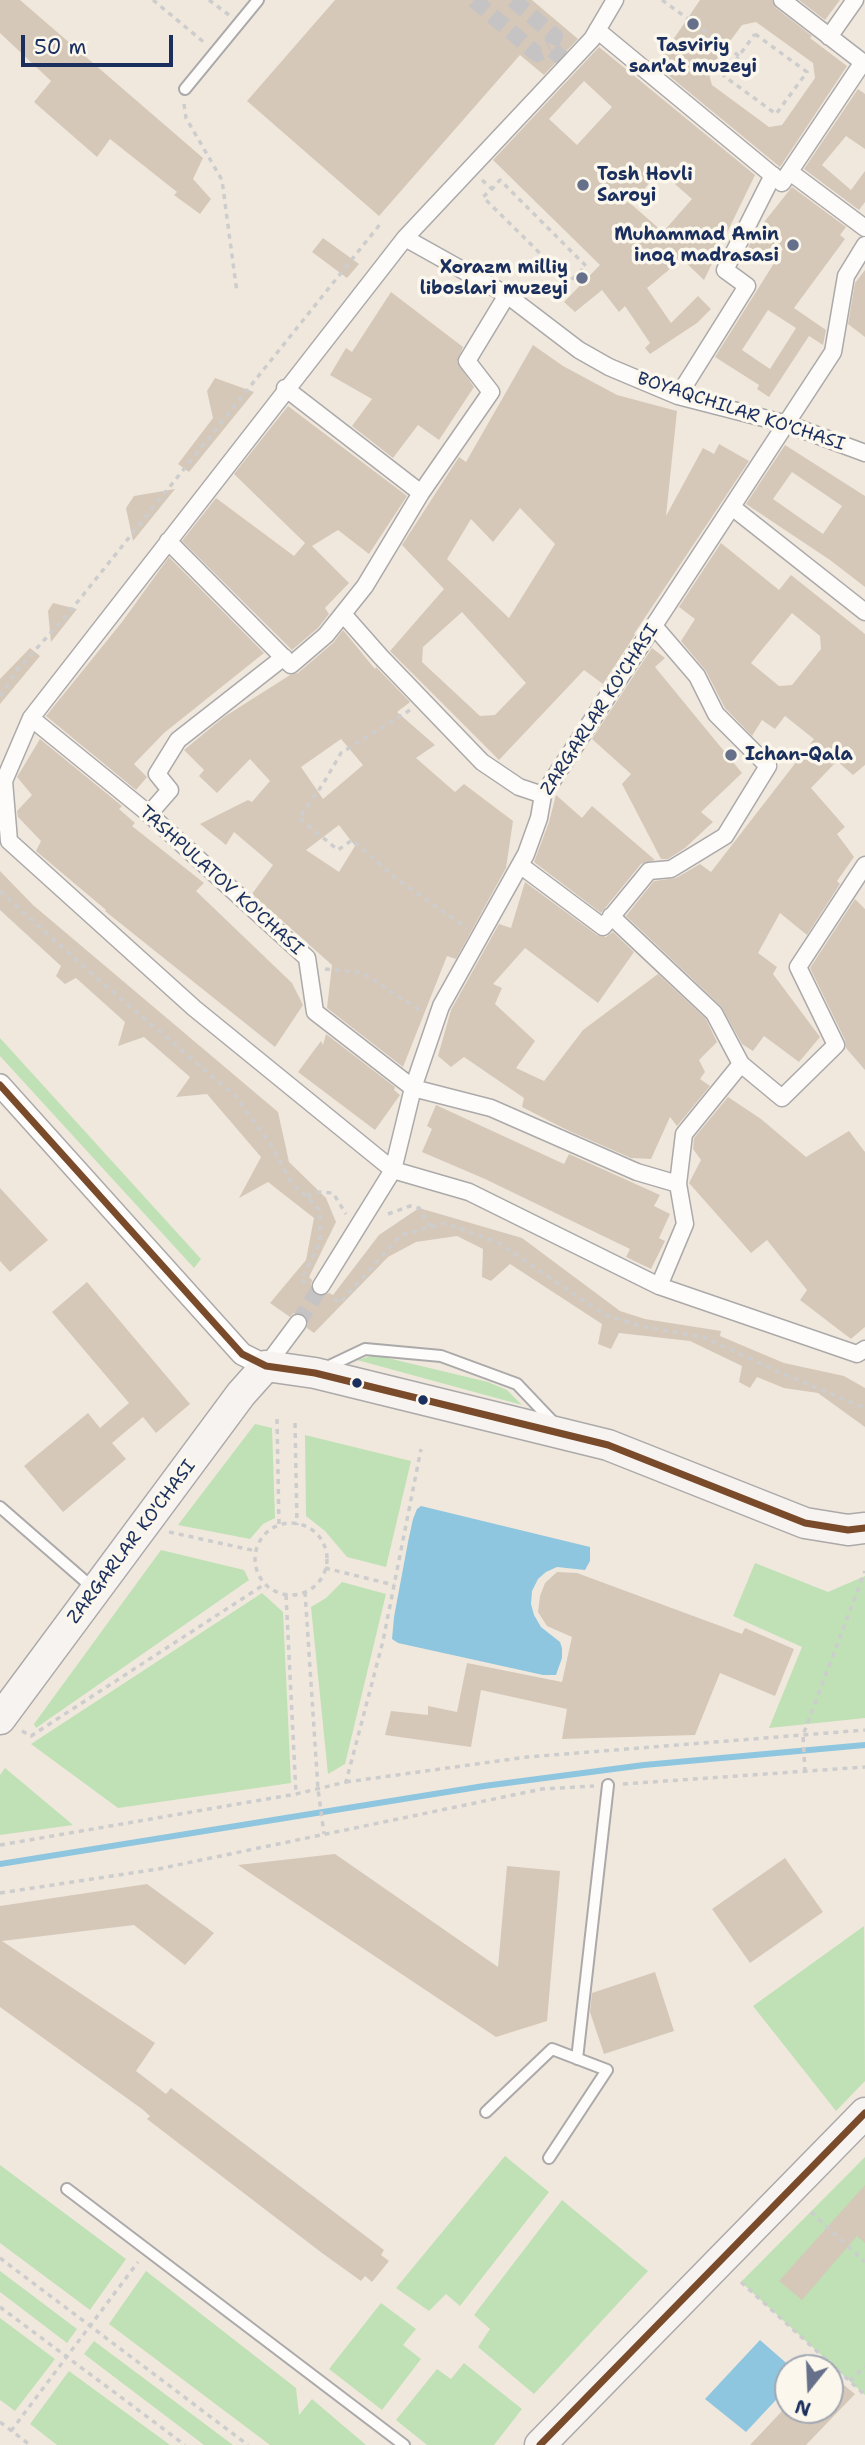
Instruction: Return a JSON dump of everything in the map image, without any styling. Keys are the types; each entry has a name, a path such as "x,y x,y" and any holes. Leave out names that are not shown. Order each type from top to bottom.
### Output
{"main road":[{"path":"266,1366 315,1373 608,1445 805,1523 848,1530 865,1528"},
{"name":"ZARGARLAR KO'CHASI","path":"11,1725 96,1590 241,1394 266,1366"},
{"path":"540,2445 865,2113"}],"street":[{"path":"615,0 592,39 565,61 470,169 405,237 31,718 4,781 9,841 194,1008 393,1170 469,1192 659,1286 857,1354 865,1349"},
{"path":"678,396 747,286 725,270 781,174 864,63 782,0"},
{"path":"829,37 855,0"},
{"path":"597,30 781,174 865,228"},
{"name":"BOYAQCHILAR KO'CHASI","path":"405,237 507,295 609,368 678,396 787,424 865,453"},
{"path":"787,424 833,352 846,276 865,246"},
{"path":"168,541 291,665 326,635 365,586 421,493 491,392 467,361 507,295"},
{"path":"285,388 421,493"},
{"name":"ZARGARLAR KO'CHASI","path":"321,1286 393,1170 412,1088 441,1006 526,854 539,818 543,795 787,424"},
{"path":"732,507 865,612"},
{"path":"342,614 482,762 520,787 543,795"},
{"path":"520,865 603,927 649,871 671,869 724,836 768,766 716,713 697,676 654,626"},
{"path":"149,814 170,790 157,774 178,740 284,657"},
{"name":"TASHPULATOV KO'CHASI","path":"31,718 149,814 307,958 315,1012 412,1088"},
{"path":"611,916 714,1013 741,1063 782,1098 836,1045 798,967 865,865"},
{"path":"852,885 865,897"},
{"path":"659,1286 685,1224 678,1184 684,1134 741,1063"},
{"path":"0,1085 242,1354 266,1366 298,1323"},
{"path":"412,1088 491,1108 637,1172 678,1184"}],"lane":[{"path":"184,92 258,0"},
{"path":"315,1373 365,1349 441,1356 517,1384 564,1434"},
{"path":"0,1507 96,1590"},
{"path":"578,2059 608,1785"},
{"path":"486,2112 552,2049 607,2070 549,2158"},
{"path":"67,2189 404,2445"}],"path":[{"path":"153,0 215,52"},
{"path":"209,0 239,23"},
{"path":"662,0 738,56"},
{"path":"755,34 807,72 776,114 724,76 738,56 755,34"},
{"path":"184,92 186,118 222,180 237,293"},
{"path":"470,169 492,189"},
{"path":"500,180 586,266 569,282 484,197 492,189 500,180"},
{"path":"0,696 16,671 67,615 381,223"},
{"path":"424,701 341,753 299,818 338,850 352,840 398,880 480,937"},
{"path":"0,891 235,1096 271,1145 290,1182 320,1210 320,1242 301,1280"},
{"path":"309,969 363,973 436,1021"},
{"path":"306,1197 320,1192 333,1193 346,1211 341,1254"},
{"path":"419,1208 431,1227"},
{"path":"340,1303 401,1235 445,1223 499,1243 605,1315 644,1327 703,1337 865,1408"},
{"path":"277,1419 279,1526"},
{"path":"295,1423 297,1525"},
{"path":"346,1782 383,1641 421,1449"},
{"path":"297,1525 313,1531 321,1539 326,1550 325,1568 318,1583 305,1592 286,1595 265,1584 258,1574 256,1551 268,1531 279,1526 297,1525"},
{"path":"164,1531 256,1551"},
{"path":"325,1568 394,1585"},
{"path":"805,1772 803,1735 865,1571"},
{"path":"11,1725 30,1736 265,1584"},
{"path":"305,1592 318,1789 324,1834"},
{"path":"286,1595 296,1794"},
{"path":"0,1845 296,1794 346,1782 527,1757 865,1730"},
{"path":"0,1893 158,1869 542,1790 865,1767"},
{"path":"811,2212 865,2262"},
{"path":"11,2431 147,2250"},
{"path":"0,2258 248,2445"},
{"path":"741,2282 865,2395"},
{"path":"0,2307 185,2445"},
{"path":"850,2381 865,2366"},
{"path":"0,2422 30,2445"}],"green space":[{"path":"0,1038 201,1259 194,1268 0,1056"},
{"path":"375,1355 488,1382 507,1390 522,1405 357,1360"},
{"path":"255,1424 272,1428 275,1518 263,1524 250,1539 178,1525"},
{"path":"305,1435 411,1461 386,1567 347,1557 325,1531 306,1516"},
{"path":"161,1550 244,1570 249,1580 36,1728 34,1724"},
{"path":"755,1563 828,1592 865,1576 865,1718 769,1728 802,1647 733,1616"},
{"path":"342,1582 386,1594 345,1764 328,1774 311,1607 326,1598"},
{"path":"262,1593 283,1612 291,1783 118,1808 31,1744"},
{"path":"5,1768 73,1825 0,1835 0,1775"},
{"path":"864,1926 865,2081 836,2111 753,2006"},
{"path":"505,2156 549,2192 460,2306 446,2294 429,2311 396,2288"},
{"path":"865,2157 865,2395 844,2376 844,2354 820,2354 741,2282"},
{"path":"0,2165 126,2259 90,2310 0,2243"},
{"path":"562,2200 648,2271 534,2394 478,2347 490,2329 474,2315"},
{"path":"0,2271 77,2329 67,2343 0,2292"},
{"path":"146,2271 296,2388 299,2415 312,2399 366,2445 270,2445 109,2324"},
{"path":"381,2303 416,2329 403,2345 421,2359 382,2410 329,2369"},
{"path":"0,2318 55,2359 15,2411 0,2400"},
{"path":"94,2341 233,2445 204,2445 84,2354"},
{"path":"464,2363 522,2409 494,2445 427,2445 396,2420 437,2369 451,2379"},
{"path":"69,2371 170,2445 57,2445 30,2424"}],"water":[{"path":"421,1506 590,1547 590,1561 585,1570 557,1567 538,1579 532,1591 534,1615 541,1627 560,1642 562,1648 562,1658 556,1675 543,1675 398,1643 392,1639 413,1519"},
{"path":"760,2340 776,2354 774,2402 746,2432 705,2399"}],"building":[{"path":"0,0 20,0 203,158 193,179 211,199 200,214 174,195 177,192 110,139 97,157 34,102 51,81 0,33"},
{"path":"335,0 532,0 578,39 544,75 520,55 379,216 247,101"},
{"path":"700,0 772,0 776,8 812,36 810,38 847,66 780,167 656,65","holes":["756,22 813,63 815,78 782,125 769,127 712,85 708,71 742,25"]},
{"path":"799,0 840,0 825,20"},
{"name":"Tosh Hovli Saroyi","path":"599,47 755,175 704,280 682,259 647,288 671,323 698,296 711,309 697,323 650,354 645,348 650,343 625,306 619,312 602,290 575,312 564,302 600,265 493,160","holes":["584,81 612,107 577,145 549,119","660,171 692,199 663,232 631,204"]},
{"path":"858,89 865,94 865,149 846,136 822,165 851,190 865,171 865,202 859,210 804,169"},
{"path":"792,187 846,227 840,235 845,239 794,308 826,330 823,345 809,336 769,397 757,389 759,385 715,357 783,249 776,243 756,263 744,255 757,231","holes":["768,310 796,328 770,369 742,350"]},
{"path":"323,238 359,264 347,278 312,252"},
{"path":"865,270 865,337 848,324 855,283"},
{"path":"391,292 463,347 457,362 474,387 439,440 418,425 393,458 352,426 372,399 330,375 346,348 352,352"},
{"path":"533,345 563,366 617,395 677,411 666,516 703,448 714,454 719,444 749,461 603,684 584,670 499,760 390,651 444,589 402,545 459,457 466,462","holes":["520,508 555,544 509,618 447,559 471,519 493,542","462,612 526,683 495,715 480,716 422,662 423,647"]},
{"path":"215,378 254,392 189,472 178,464 213,418 207,391"},
{"path":"288,406 407,496 369,554 338,530 312,546 349,583 325,608 329,614 318,628 292,650 182,541 216,498 294,556 305,543 234,474"},
{"path":"785,445 865,496 865,587 830,560 746,504","holes":["792,472 842,506 823,534 773,499"]},
{"path":"175,489 133,541 126,508 134,496"},
{"path":"721,543 779,590 791,575 865,634 865,765 853,775 837,761 811,788 845,827 837,834 854,857 837,881 840,884 807,935 780,913 758,953 777,967 773,974 820,1037 799,1062 764,1036 753,1051 742,1044 721,1006 626,916 654,881 676,878 700,864 711,872 814,739 785,716 775,729 762,720 752,736 725,708 706,671 681,641 695,619 679,607","holes":["792,613 820,636 821,649 792,685 779,686 751,663"]},
{"path":"169,557 264,653 164,733 134,764 147,777 136,790 46,716 122,622"},
{"path":"53,603 77,609 51,642 48,611"},
{"path":"343,630 375,669 376,667 410,702 397,712 435,745 416,758 455,792 464,784 513,821 506,868 456,959 447,956 403,1067 327,1008 332,965 252,894 273,865 234,832 226,845 200,824 248,800 252,802 270,781 250,759 217,793 199,776 204,770 184,750 224,717 290,675 298,673 333,643","holes":["341,739 363,765 323,799 301,767","339,825 355,846 339,872 306,850"]},
{"path":"30,648 40,656 0,704 0,679"},
{"path":"652,648 665,658 655,667 742,773 701,812 713,822 685,848 668,859 661,859 622,784 631,774 592,739"},
{"path":"40,739 122,806 119,809 135,823 132,826 204,883 196,891 292,983 303,1005 275,1047 105,911 36,851 41,841 18,817 17,811 32,795 17,777"},
{"path":"556,795 582,818 592,806 655,860 641,864 601,913 534,862"},
{"path":"0,871 33,905 278,1112 289,1162 326,1198 336,1222 309,1277 315,1294 333,1295 379,1235 419,1208 522,1238 620,1311 645,1319 721,1331 720,1336 784,1363 844,1376 865,1388 865,1427 818,1393 784,1388 757,1377 750,1388 739,1382 742,1366 690,1341 619,1333 611,1349 598,1344 602,1324 510,1264 491,1281 482,1277 483,1249 457,1236 416,1242 388,1257 314,1333 307,1328 308,1320 304,1314 294,1313 290,1317 270,1303 306,1260 314,1218 268,1182 239,1198 261,1157 207,1094 176,1097 190,1077 144,1037 118,1046 125,1022 76,978 65,984 56,976 61,966 0,910"},
{"path":"525,882 597,935 606,937 613,932 634,952 598,1003 525,948 493,984 502,988 495,1004 535,1041 516,1068 544,1081 583,1030 658,974 706,1019 717,1042 699,1060 705,1072 700,1079 710,1086 677,1126 670,1117 651,1159 631,1158 567,1130 522,1107 524,1098 464,1057 451,1067 438,1056 451,1010 499,924 511,928"},
{"path":"855,899 865,909 865,1070 846,1048 845,1040 810,968"},
{"path":"326,1034 395,1087 394,1090 400,1095 375,1130 298,1072 321,1041 323,1045"},
{"path":"728,1097 761,1119 806,1157 849,1131 865,1152 865,1327 851,1339 800,1300 807,1290 767,1240 751,1253 689,1183 701,1160 693,1149 694,1138"},
{"path":"436,1105 564,1164 569,1154 660,1195 654,1206 670,1214 659,1238 665,1241 651,1269 626,1257 630,1249 485,1179 422,1152 432,1129 427,1126"},
{"path":"0,1188 48,1240 10,1272 0,1261"},
{"path":"87,1282 190,1404 156,1433 143,1417 112,1443 126,1459 63,1512 24,1466 88,1413 100,1428 129,1403 52,1312"},
{"path":"557,1572 577,1573 742,1634 745,1628 794,1649 775,1696 720,1673 695,1735 562,1739 567,1709 481,1690 471,1747 385,1735 391,1711 428,1715 428,1706 457,1712 467,1663 562,1682 572,1637 547,1626 538,1612 545,1583"},
{"path":"335,1854 498,1967 507,1866 560,1871 547,2021 496,2037 238,1865"},
{"path":"785,1858 823,1912 750,1963 712,1909"},
{"path":"147,1884 214,1933 185,1965 134,1925 2,1941 155,2043 136,2071 166,2094 171,2088 384,2250 381,2255 389,2261 372,2282 365,2276 361,2281 322,2253 147,2119 150,2116 142,2109 0,2007 0,1906"},
{"path":"655,1972 674,2031 604,2054 590,2012 592,1993"},
{"path":"865,2185 865,2243 857,2236 802,2300 779,2281"},
{"path":"844,2385 855,2394 844,2405"},
{"path":"774,2420 774,2424 826,2424 806,2445 750,2445"}],"waterway":[{"path":"0,1864 484,1786 644,1765 865,1745"}],"tunnel":[{"path":"474,0 537,54 550,48"},
{"path":"513,0 555,36 550,48 562,58"},
{"path":"298,1323 321,1286"}],"transit line":[{"path":"0,1085 242,1354 266,1366 315,1373 608,1445 805,1523 848,1530 865,1528"},
{"path":"540,2445 865,2113"}],"place":[{"name":"Tasviriy san'at muzeyi","path":"693,24"},
{"name":"Tosh Hovli Saroyi","path":"583,185"},
{"name":"Muhammad Amin inoq madrasasi","path":"793,245"},
{"name":"Xorazm milliy liboslari muzeyi","path":"582,278"},
{"name":"Ichan-Qala","path":"731,755"}]}
